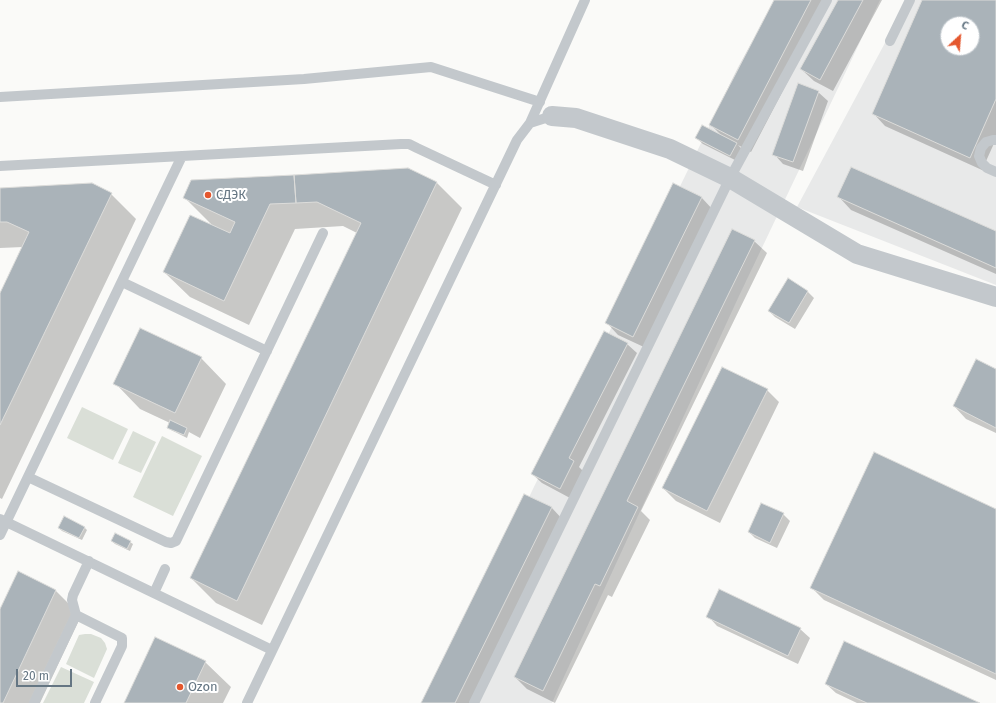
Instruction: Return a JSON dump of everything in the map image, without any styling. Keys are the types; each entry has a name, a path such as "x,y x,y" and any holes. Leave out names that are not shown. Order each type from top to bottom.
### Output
{"street":[{"path":"546,109 670,149 730,178 857,254 996,297"}],"lane":[{"path":"247,703 517,140 530,123 546,109 585,0"},
{"path":"474,703 730,178 827,0"},
{"path":"890,41 910,0"},
{"path":"0,97 304,79 432,67 546,109"},
{"path":"530,123 546,109"},
{"path":"996,140 986,142 981,148 980,156 982,163 987,168 996,172"},
{"path":"0,166 409,144 496,185"},
{"path":"0,535 3,520 28,477 182,156"},
{"path":"28,477 166,542 171,543 176,541 322,233"},
{"path":"122,282 266,351"},
{"path":"3,520 272,650"},
{"path":"34,703 76,615 72,600 73,595 89,561"},
{"path":"154,593 165,568"},
{"path":"76,615 122,638 122,646 96,703"}],"shaded area":[{"path":"776,0 880,0 739,296 552,703 429,703 738,67"},
{"path":"908,0 996,0 996,285 797,207"},
{"path":"82,407 128,429 113,460 67,438"},
{"path":"133,431 156,442 141,473 118,463"},
{"path":"162,436 202,456 173,516 133,497"},
{"path":"91,634 101,638 107,649 94,678 66,664 79,635"},
{"path":"61,667 94,682 84,703 43,703"}],"building":[{"path":"774,0 811,0 738,140 709,125"},
{"path":"838,0 863,0 820,80 800,69"},
{"path":"922,0 996,0 996,99 970,158 872,114"},
{"path":"798,83 819,91 793,162 772,155"},
{"path":"702,125 737,143 730,156 695,138"},
{"path":"851,167 996,231 996,268 837,197"},
{"path":"408,168 437,182 237,601 190,578 361,223 317,202 296,203 294,175"},
{"path":"294,175 296,203 270,204 224,301 163,272 190,215 230,233 235,222 183,198 191,180"},
{"path":"92,183 112,193 0,425 0,293 29,232 7,222 0,222 0,188"},
{"path":"673,183 702,197 633,337 605,323"},
{"path":"732,229 755,240 627,501 638,507 600,586 595,584 543,691 514,677"},
{"path":"788,278 808,291 789,323 768,311"},
{"path":"140,328 202,357 175,413 113,384"},
{"path":"604,331 628,343 569,458 574,461 560,489 531,474"},
{"path":"976,359 996,369 996,428 953,406"},
{"path":"722,367 768,389 707,511 662,488"},
{"path":"170,420 187,428 184,435 167,428"},
{"path":"874,452 996,509 996,674 810,588"},
{"path":"524,494 552,507 455,703 421,703"},
{"path":"761,503 784,513 770,543 748,532"},
{"path":"64,516 85,527 79,538 58,528"},
{"path":"115,533 131,541 127,549 111,541"},
{"path":"18,571 56,590 3,703 0,703 0,609"},
{"path":"719,589 801,628 788,656 706,617"},
{"path":"155,637 206,661 186,703 124,703"},
{"path":"844,641 980,703 867,703 825,684"}],"place":[{"name":"СДЭК","path":"208,195"},
{"name":"Ozon","path":"180,687"}]}
